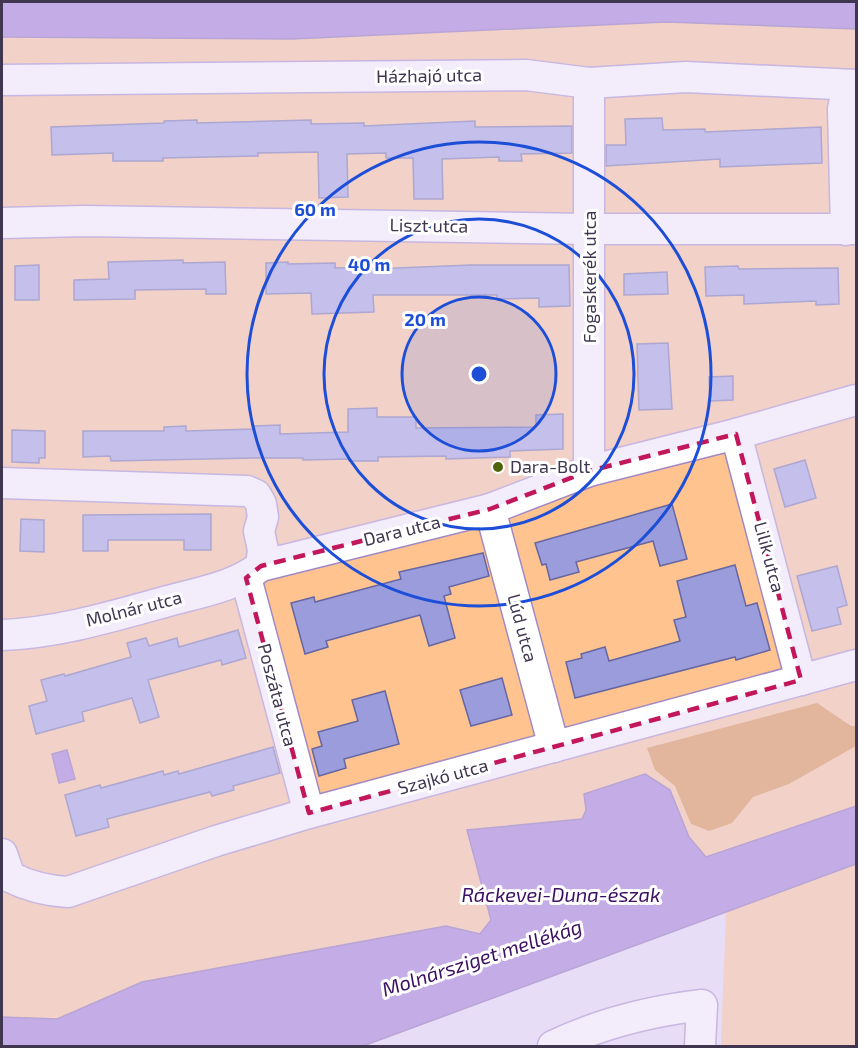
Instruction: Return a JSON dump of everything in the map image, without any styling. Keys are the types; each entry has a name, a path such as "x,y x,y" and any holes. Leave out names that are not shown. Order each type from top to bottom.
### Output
{"street":[{"name":"Házhajó utca","path":"2,80 526,75 589,83 686,77 852,85"},
{"name":"Fogaskerék utca","path":"589,83 589,471"},
{"path":"851,230 843,109 852,85"},
{"name":"Liszt utca","path":"2,223 85,221 590,229 851,230"},
{"name":"Dara utca","path":"253,572 490,509 589,471 736,434 856,400"},
{"name":"Lilik utca","path":"736,434 801,680"},
{"path":"2,483 247,491 256,495 261,504 263,517 259,531 263,550 253,572"},
{"name":"Lúd utca","path":"490,509 554,747"},
{"name":"Molnár utca","path":"2,635 21,634 105,619 224,586 253,572"},
{"name":"Poszáta utca","path":"253,572 309,813"},
{"name":"Szajkó utca","path":"2,854 10,877 52,891 68,892 216,841 309,813 856,665"},
{"path":"554,1047 581,1035 645,1015 702,1005 700,1047"}],"highlighted area":[{"path":"736,434 801,680 309,813 246,578 261,566 490,509 589,471"}],"shaded area":[{"path":"666,22 856,29 856,806 480,935 446,926 142,982 57,1019 2,1017 2,37 292,39"},
{"path":"817,703 851,726 856,726 856,746 789,784 753,797 732,823 709,831 691,824 675,786 655,770 647,748"},
{"path":"856,864 856,1046 721,1046 726,912"}],"water":[{"path":"2,2 856,2 856,29 666,22 292,39 2,37"},
{"path":"67,750 75,779 59,783 52,754"},
{"name":"Ráckevei-Duna-észak","path":"645,774 670,790 689,837 706,857 856,806 856,864 363,1046 2,1046 2,1017 57,1019 142,982 446,926 480,934 491,920 467,830 582,819 586,810 584,794"}],"building":[{"path":"662,118 663,130 705,129 705,132 821,127 822,163 720,167 720,159 606,166 606,145 626,145 625,119"},
{"path":"197,120 197,123 311,120 311,124 364,123 364,126 475,121 475,127 572,126 572,153 521,154 522,161 499,161 499,157 442,159 443,199 414,199 413,158 386,158 386,153 347,154 348,197 319,198 318,152 163,158 163,161 113,161 113,153 52,155 51,127"},
{"path":"183,260 183,263 225,262 226,294 206,294 206,289 135,290 135,299 74,300 74,280 109,279 108,262"},
{"path":"288,262 288,264 335,263 335,268 373,267 373,269 471,265 569,265 570,306 539,307 539,298 497,299 497,295 373,295 374,312 312,314 311,293 266,294 266,263"},
{"path":"39,265 39,300 15,300 15,266"},
{"path":"738,266 739,269 838,268 839,304 816,305 816,301 744,304 744,295 706,296 705,267"},
{"path":"667,272 668,294 624,295 624,274"},
{"path":"668,343 672,409 639,410 637,344"},
{"path":"733,376 733,400 710,401 709,377"},
{"path":"377,408 377,417 416,417 416,428 536,427 536,415 563,414 563,449 510,451 510,457 446,459 446,456 378,457 378,461 254,458 111,461 110,456 83,457 83,431 164,431 164,427 186,426 186,431 254,429 254,426 280,425 280,434 348,432 348,409"},
{"path":"12,430 45,431 45,458 39,458 39,463 12,462"},
{"path":"805,460 816,498 785,507 774,469"},
{"path":"672,504 687,559 660,566 653,541 576,562 579,572 550,580 546,564 542,565 535,543"},
{"path":"211,514 211,550 184,550 184,540 108,540 108,551 83,551 83,515"},
{"path":"21,519 44,520 44,552 20,551"},
{"path":"483,553 489,576 449,587 451,594 444,596 455,638 429,646 420,615 326,641 328,647 305,654 291,603 314,597 315,602 401,579 399,572"},
{"path":"735,565 746,606 757,603 770,650 575,698 566,662 582,658 581,654 605,647 609,661 680,641 674,620 686,617 677,581"},
{"path":"837,566 847,605 837,608 841,624 812,631 797,576"},
{"path":"238,630 246,658 222,665 221,660 148,680 159,717 140,723 132,698 82,712 84,721 36,734 29,706 47,701 41,680 64,674 65,676 131,657 127,643 146,638 149,646 177,638 179,647"},
{"path":"502,678 512,715 471,726 460,690"},
{"path":"385,691 399,744 344,759 346,768 319,776 312,749 322,746 318,732 358,721 352,700"},
{"path":"273,747 280,773 233,786 234,790 212,796 210,792 107,819 109,827 76,836 65,795 163,771 164,775 178,771 179,774"}],"place":[{"name":"Dara-Bolt","path":"498,467"}],"water label":[{"name":"Molnársziget mellékág","path":"482,958"}]}
